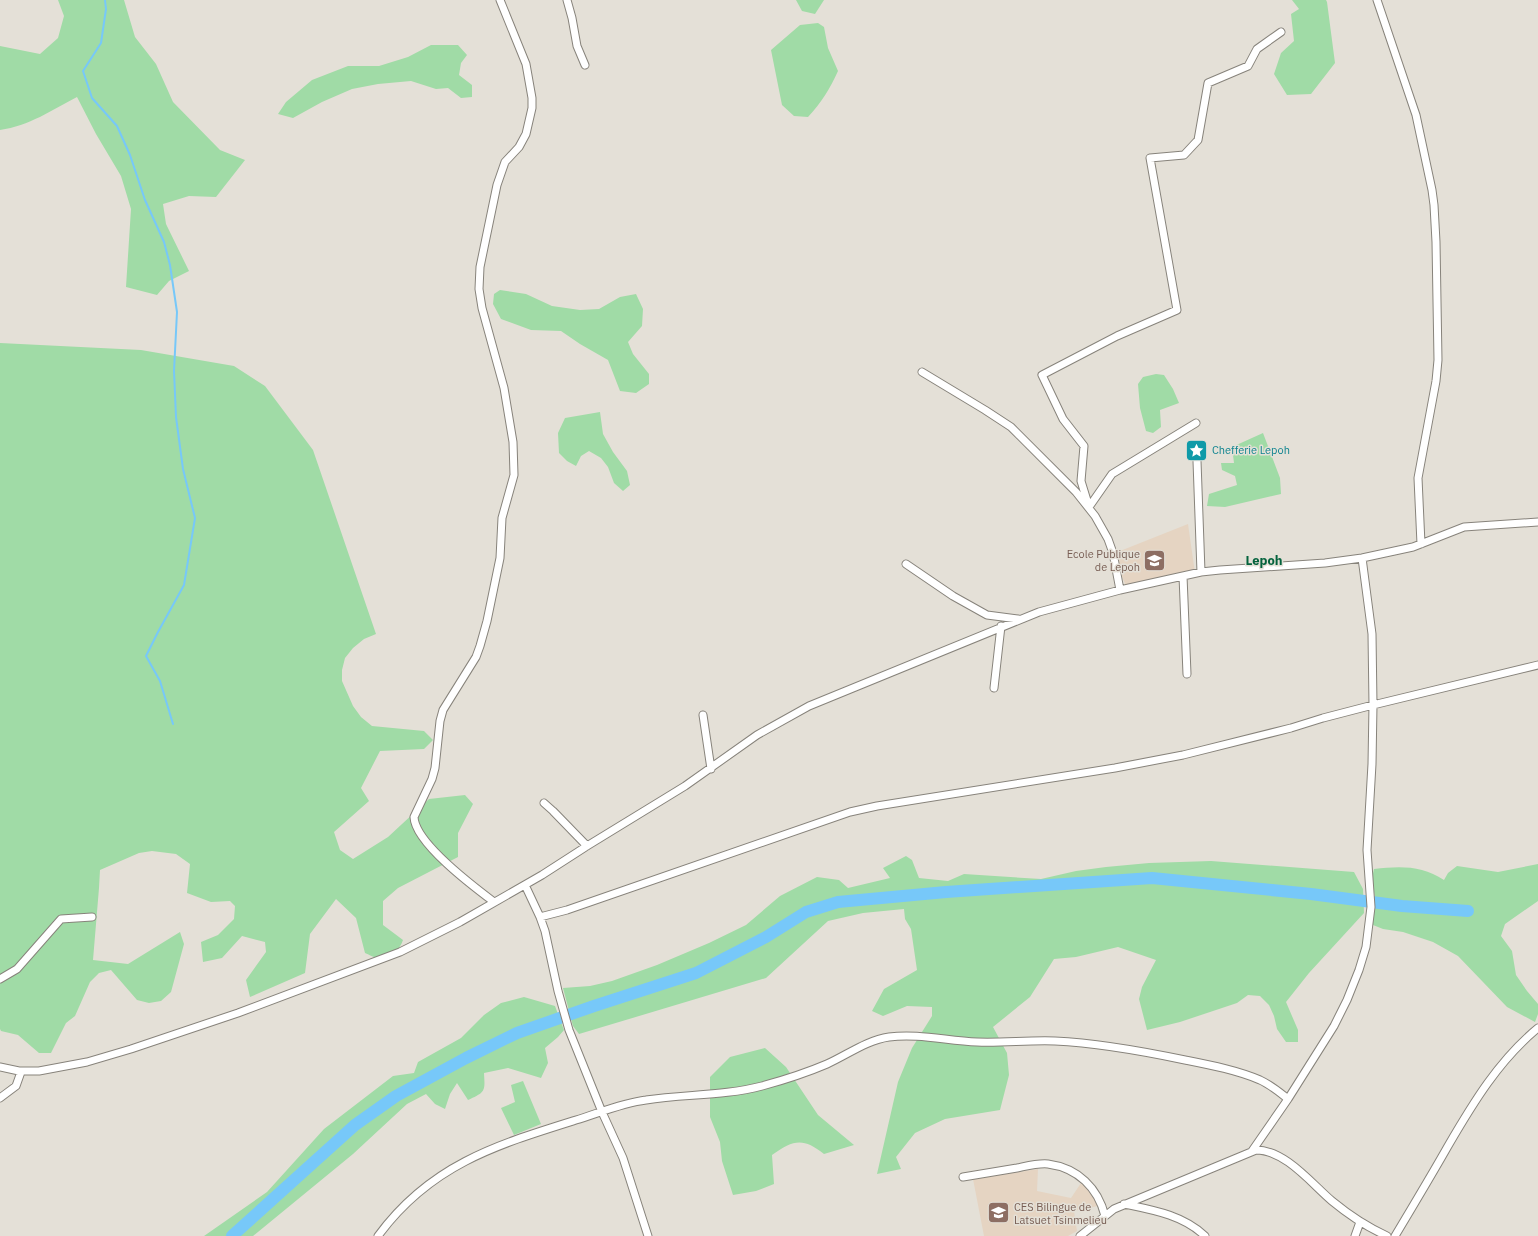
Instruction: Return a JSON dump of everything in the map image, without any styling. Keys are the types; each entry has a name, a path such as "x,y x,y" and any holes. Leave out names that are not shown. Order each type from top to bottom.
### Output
{"street":[{"path":"494,902 456,873 431,847 417,829 414,823 414,818 432,779 435,768 440,720 443,710 476,657 480,646 487,621 500,558 502,518 514,475 513,442 504,388 482,308 479,289 481,261 497,185 505,162 523,140 532,108 532,98 526,64 500,0"},
{"path":"567,0 577,46 585,65"},
{"path":"1378,0 1416,115 1434,205 1438,360 1436,381 1418,478 1421,544"},
{"path":"1089,507 1082,481 1084,446 1063,419 1042,375 1117,336 1177,310 1150,158 1184,155 1198,140 1208,84 1248,66 1257,49 1281,32"},
{"path":"922,372 1011,427 1089,507 1108,539 1113,553 1120,590"},
{"path":"1089,507 1112,474 1196,423"},
{"path":"1197,461 1201,572"},
{"path":"0,1067 21,1072 38,1072 87,1062 131,1049 238,1013 400,952 460,922 542,875 685,786 757,735 809,706 1018,619 1051,608 1120,590 1201,572 1318,564 1362,558 1391,553 1421,544 1464,527 1538,522"},
{"path":"1252,1151 1288,1099 1338,1019 1359,970 1366,947 1370,908 1367,850 1372,764 1373,705 1372,634 1362,558"},
{"path":"906,564 953,596 987,614 1018,619"},
{"path":"1183,576 1187,674"},
{"path":"994,688 1001,626"},
{"path":"540,917 567,910 850,812 877,806 1115,768 1182,755 1291,728 1373,705 1538,665"},
{"path":"703,715 711,769"},
{"path":"544,803 587,846"},
{"path":"524,885 540,917 552,960 558,992 570,1030 602,1112 623,1158 648,1236"},
{"path":"0,979 17,969 61,919 92,917"},
{"path":"1395,1236 1469,1109 1486,1084 1525,1038 1538,1028"},
{"path":"378,1236 407,1203 429,1183 449,1170 488,1150 515,1139 643,1100 725,1094 761,1086 825,1065 878,1039 902,1036 979,1042 1084,1042 1134,1050 1229,1070 1248,1076 1273,1087 1288,1099"},
{"path":"0,1098 16,1086 21,1072"},
{"path":"1080,1236 1114,1209 1124,1204 1226,1164 1252,1151 1263,1150 1276,1154 1292,1165 1332,1201 1360,1222 1387,1236"},
{"path":"963,1177 1035,1165 1047,1164 1058,1167 1080,1176 1089,1184 1102,1203 1105,1216"},
{"path":"1124,1204 1147,1209 1185,1221 1205,1236"},
{"path":"1355,1236 1360,1222"}],"shaded area":[{"name":"Ecole Publique de Lepoh","path":"1188,524 1195,573 1128,591 1118,567 1115,553"},
{"path":"1038,1169 1037,1191 1071,1198 1081,1183 1088,1187 1093,1193 1098,1206 1074,1211 1077,1231 1068,1236 984,1236 973,1179"}],"green space":[{"path":"58,0 124,0 135,37 156,64 173,102 220,150 245,160 216,197 189,196 163,204 166,224 189,271 169,281 157,295 126,287 131,209 121,176 96,134 77,97 31,121 0,130 0,46 40,54 58,38 64,16"},
{"path":"796,0 824,0 815,14 802,11"},
{"path":"1292,0 1326,0 1327,2 1335,63 1311,94 1287,95 1274,74 1281,53 1294,41 1291,14 1299,9"},
{"path":"818,23 824,27 828,48 838,71 825,96 808,117 794,116 782,105 771,50 800,25"},
{"path":"431,45 458,45 467,55 461,63 459,75 472,85 472,97 461,98 448,88 436,89 411,81 378,84 352,89 322,102 293,118 278,114 286,102 312,80 348,66 379,66 408,57"},
{"path":"500,290 526,294 552,306 580,310 599,309 620,297 636,294 643,309 642,326 628,342 633,354 649,374 649,384 636,393 620,391 608,360 561,331 531,330 501,319 493,304 494,294"},
{"path":"0,343 141,350 234,366 265,386 313,450 376,634 364,639 353,648 345,658 342,670 342,681 353,706 361,717 372,726 424,731 433,740 424,749 380,751 361,788 369,801 334,832 340,850 353,859 388,837 429,799 465,795 473,804 458,833 458,857 398,888 383,901 383,925 403,940 400,947 392,954 379,958 365,953 356,918 336,899 310,934 305,973 250,997 246,980 266,952 265,942 242,936 222,958 203,962 201,942 218,935 234,919 235,906 230,901 211,902 187,893 190,864 176,854 152,851 139,853 100,870 93,960 128,964 180,932 184,944 171,992 161,1001 149,1003 137,1000 111,970 99,973 90,982 75,1016 66,1023 51,1053 39,1053 18,1035 1,1031"},
{"path":"1156,374 1164,375 1173,389 1179,403 1160,410 1161,427 1153,433 1146,431 1140,408 1138,384 1143,377"},
{"path":"600,412 603,434 613,452 627,471 630,485 623,491 614,483 608,467 601,458 589,451 581,456 576,466 567,461 559,453 558,433 565,418"},
{"path":"1263,433 1280,478 1281,494 1225,507 1207,506 1209,494 1237,485 1235,476 1222,470 1221,463 1234,463 1232,447"},
{"path":"906,856 912,860 919,878 948,881 964,874 1041,879 1076,871 1106,867 1149,863 1211,861 1354,872 1363,889 1364,913 1309,973 1286,1002 1298,1030 1298,1042 1286,1042 1277,1029 1274,1016 1269,1005 1260,996 1248,995 1237,1003 1180,1022 1147,1030 1139,999 1142,987 1156,960 1118,947 1076,957 1054,959 1030,997 993,1027 1007,1053 1009,1075 1000,1110 945,1119 915,1133 896,1157 901,1169 877,1174 898,1082 912,1048 932,1016 932,1007 907,1006 883,1016 872,1011 884,989 917,970 911,929 905,919 904,909 863,913 828,921 766,978 579,1034 573,1026 563,988 590,986 612,981 657,965 709,943 746,925 780,896 817,877 839,880 848,888 890,878 883,868"},
{"path":"1538,864 1538,901 1505,924 1501,936 1512,951 1516,975 1538,1004 1538,1014 1535,1022 1507,1007 1458,956 1433,942 1403,932 1383,929 1373,925 1371,915 1375,907 1375,895 1372,882 1374,869 1401,867 1419,869 1436,875 1444,880 1448,873 1457,866 1498,872"},
{"path":"524,997 555,1006 564,1030 545,1048 548,1063 541,1078 508,1068 484,1073 484,1087 481,1093 468,1100 457,1083 450,1094 445,1109 435,1104 426,1094 407,1104 353,1154 253,1236 204,1236 267,1192 324,1129 393,1076 414,1073 418,1062 461,1038 484,1015 501,1003"},
{"path":"765,1048 786,1067 818,1115 854,1145 824,1154 804,1143 798,1142 786,1146 772,1155 774,1184 756,1191 733,1195 722,1161 720,1142 710,1117 710,1077 730,1057"},
{"path":"523,1081 541,1124 514,1135 501,1108 515,1102 511,1085"}],"waterway":[{"path":"105,0 106,9 101,43 83,71 92,98 117,126 130,155 145,200 164,242 170,265 177,312 174,371 176,417 183,469 195,518 184,585 146,656 160,681 173,724"},
{"path":"232,1236 355,1125 396,1096 466,1058 517,1033 696,973 766,937 806,912 838,902 946,892 1152,878 1311,894 1402,906 1468,911"}],"place":[{"name":"Chefferie Lepoh","path":"1196,450"},
{"name":"Ecole Publique de Lepoh","path":"1155,560"},
{"name":"CES Bilingue de Latsuet Tsinmelieu","path":"999,1213"}],"district":[{"name":"Lepoh","path":"1264,560"}]}
